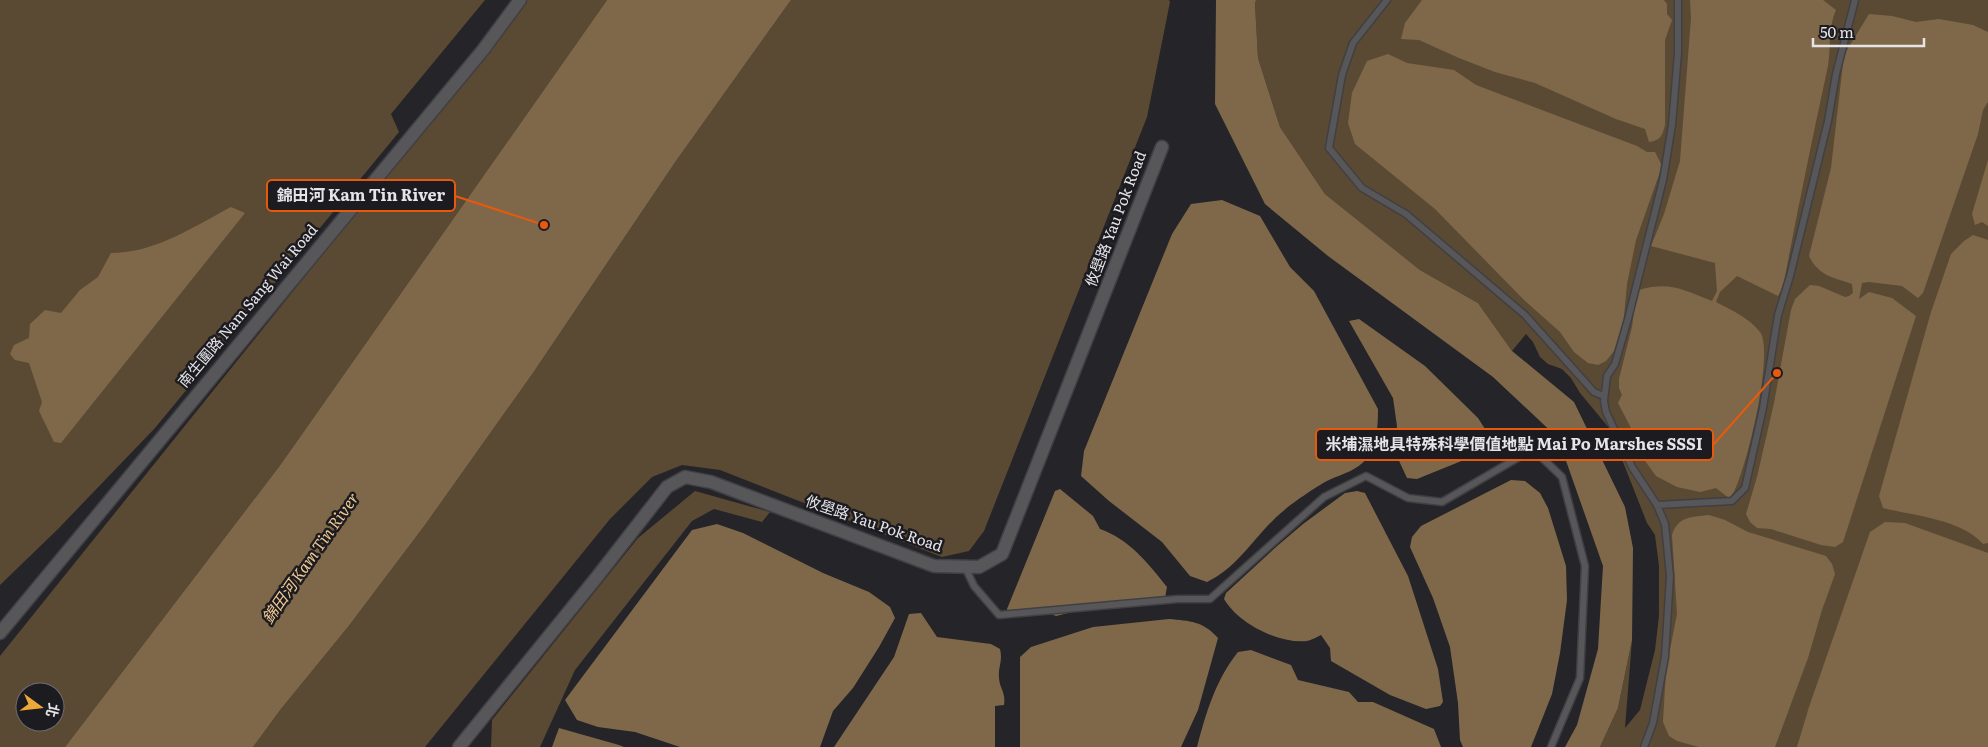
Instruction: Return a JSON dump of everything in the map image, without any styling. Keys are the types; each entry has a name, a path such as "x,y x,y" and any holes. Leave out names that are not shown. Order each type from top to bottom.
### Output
{"street":[{"name":"南生圍路 Nam Sang Wai Road","path":"0,633 476,57 520,0"},
{"name":"攸壆路 Yau Pok Road","path":"459,747 597,578 667,487 685,477 711,482 934,566 979,567 1002,554 1162,147"}],"lane":[{"path":"1387,0 1353,43 1342,75 1329,148 1362,188 1406,214 1446,247 1525,315 1594,392 1604,396"},
{"path":"1644,747 1653,723 1665,657 1670,576 1665,524 1656,505 1632,467 1606,412 1604,396 1607,376 1617,357 1663,180 1672,125 1678,53 1678,0"},
{"path":"1656,505 1732,501 1745,488 1763,408 1778,315 1790,276 1828,121 1836,74 1855,0"},
{"path":"965,566 974,586 999,615 1178,599 1210,599 1324,497 1366,476 1408,498 1442,502 1533,449 1562,477 1585,566 1580,678 1551,747"}],"shaded area":[{"path":"0,0 485,0 391,114 399,132 155,428 58,529 0,585"},
{"path":"527,0 607,0 281,464 65,747 0,747 0,656"},
{"path":"791,0 1169,0 1170,2 1147,117 984,531 969,551 942,557 720,470 682,465 652,477 610,519 425,747 253,747 281,709 348,627 425,525 533,373 676,161"},
{"path":"1256,0 1988,0 1988,747 1600,747 1618,708 1632,640 1625,728 1640,710 1655,650 1659,616 1659,566 1655,535 1647,523 1610,429 1580,393 1571,378 1562,369 1548,364 1540,357 1533,342 1526,334 1512,351 1478,303 1420,270 1325,194 1280,127 1258,58"},
{"path":"695,491 770,512 762,522 714,509 692,521 575,670 540,747 491,747 492,720 638,538"}],"water":[{"path":"607,0 791,0 676,161 533,373 425,525 348,627 281,709 253,747 65,747 281,464"},
{"path":"1216,0 1256,0 1258,58 1280,127 1325,194 1420,270 1478,303 1512,351 1574,402 1625,507 1633,548 1632,640 1618,708 1600,747 1565,747 1577,725 1598,649 1603,566 1558,438 1493,377 1328,256 1265,204 1215,104"},
{"path":"1422,0 1664,0 1667,4 1667,14 1672,20 1665,40 1665,125 1662,135 1659,139 1649,142 1645,129 1616,119 1535,83 1495,72 1419,40 1401,39 1405,23"},
{"path":"1690,0 1823,0 1836,10 1831,30 1828,66 1783,287 1778,296 1737,276 1720,292 1716,302 1750,322 1760,332 1764,344 1764,364 1756,416 1743,467 1730,499 1716,488 1700,492 1677,487 1656,476 1643,458 1618,403 1622,395 1619,388 1619,379 1632,327 1636,296 1639,290 1659,286 1676,288 1712,301 1717,291 1715,263 1651,246 1664,214 1680,161 1691,18"},
{"path":"1869,14 1892,16 1916,22 1939,19 1973,25 1988,32 1988,102 1983,110 1978,134 1923,293 1918,298 1902,286 1869,282 1862,283 1859,299 1869,292 1892,298 1916,316 1843,542 1835,547 1821,545 1771,529 1757,528 1750,522 1746,514 1757,477 1774,403 1791,310 1795,299 1810,285 1819,286 1845,297 1853,293 1852,284 1822,272 1809,256 1831,168 1844,55"},
{"path":"1388,54 1407,63 1454,70 1476,85 1637,146 1647,152 1655,152 1662,166 1636,240 1627,284 1623,327 1614,351 1606,361 1598,365 1588,363 1574,352 1560,332 1524,300 1435,209 1355,144 1348,123 1352,93 1367,61"},
{"path":"1988,160 1988,226 1982,222 1975,225 1972,214"},
{"path":"1222,200 1260,216 1290,267 1314,291 1378,409 1378,421 1371,452 1364,462 1350,471 1324,482 1292,504 1272,521 1238,559 1218,576 1207,582 1190,576 1162,542 1109,501 1081,476 1084,451 1172,234 1191,204"},
{"path":"231,207 245,213 61,443 54,442 39,411 42,402 29,363 15,360 10,354 14,345 29,338 30,324 45,310 61,313 80,290 98,277 111,253 143,249 158,244"},
{"path":"1973,235 1988,240 1988,543 1983,544 1963,529 1950,524 1923,516 1883,508 1879,496 1931,312 1951,254"},
{"path":"1359,319 1425,366 1478,418 1492,440 1491,449 1417,479 1407,478 1394,450 1397,426 1393,398 1349,321"},
{"path":"1511,480 1525,481 1540,493 1548,508 1566,566 1567,600 1560,653 1552,694 1531,747 1463,747 1460,740 1458,703 1450,647 1433,598 1410,547 1412,537 1421,526"},
{"path":"1060,489 1093,516 1100,529 1129,545 1145,561 1167,587 1165,598 1056,616 1049,613 1009,614 1007,609 1055,491"},
{"path":"1357,491 1365,493 1408,576 1438,669 1443,702 1440,706 1426,709 1390,695 1331,661 1330,648 1321,635 1307,641 1296,641 1272,635 1249,624 1230,608 1224,599 1226,593 1303,524 1345,493"},
{"path":"1709,515 1725,520 1748,532 1826,556 1832,564 1835,574 1808,658 1775,747 1699,747 1677,741 1669,736 1663,722 1666,670 1677,614 1672,535 1678,524 1682,521 1691,517"},
{"path":"1885,522 1905,523 1988,553 1988,747 1797,747 1870,532"},
{"path":"717,524 743,533 823,573 869,592 890,607 895,618 853,688 833,711 820,747 680,747 635,732 598,727 577,720 565,700 692,530"},
{"path":"921,613 937,637 991,644 1000,649 999,681 1004,705 995,706 995,747 834,747 894,657 909,614"},
{"path":"1169,619 1196,623 1207,628 1218,638 1198,710 1181,747 1020,747 1020,657 1031,647 1093,627"},
{"path":"1251,650 1291,665 1298,680 1349,692 1358,702 1373,702 1434,729 1441,747 1197,747 1208,709 1230,662 1238,652"},
{"path":"559,728 619,745 624,747 552,747"}],"place":[{"name":"錦田河 Kam Tin River","path":"544,225"},
{"name":"米埔濕地具特殊科學價值地點 Mai Po Marshes SSSI","path":"1777,373"}]}
